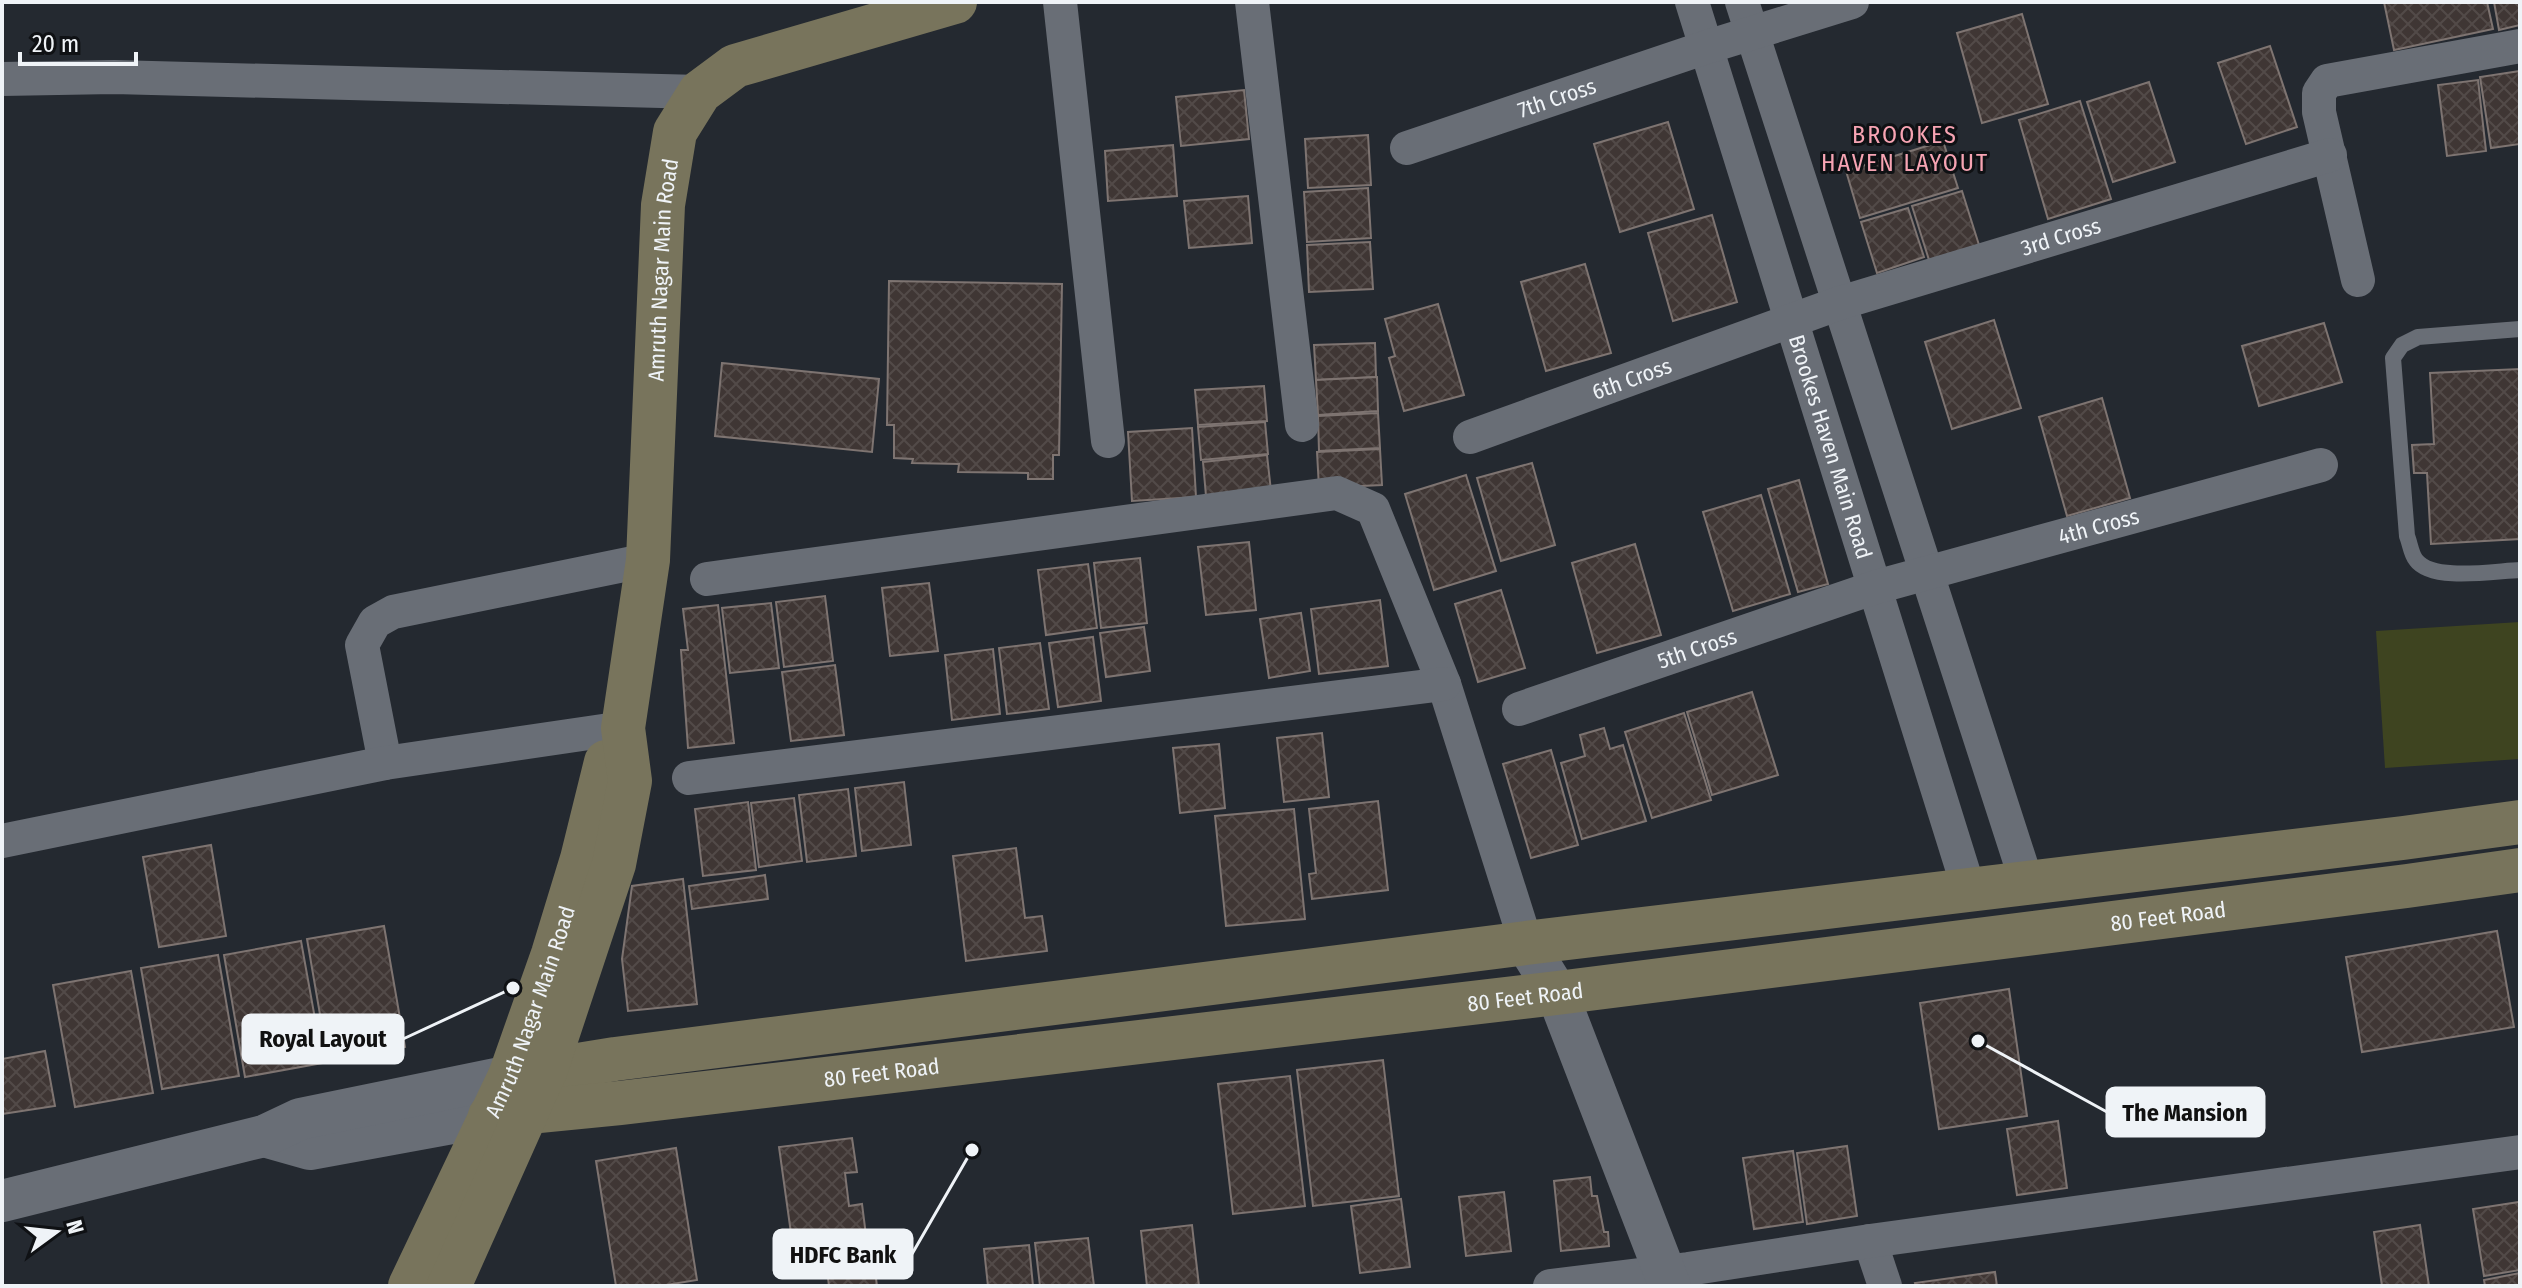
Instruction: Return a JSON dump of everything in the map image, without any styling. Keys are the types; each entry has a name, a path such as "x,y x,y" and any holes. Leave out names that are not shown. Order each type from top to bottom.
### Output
{"main road":[{"name":"Amruth Nagar Main Road","path":"449,1286 519,1093 614,864 630,781 623,728 648,560 663,205 675,132 700,92 735,66 896,11 955,2"},
{"path":"519,1093 615,1059 1526,943 2520,822"},
{"path":"2403,838 2407,886"},
{"name":"80 Feet Road","path":"519,1093 1557,993 2520,870"},
{"name":"Amruth Nagar Main Road","path":"410,1286 519,1093"}],"street":[{"path":"1060,2 1108,441"},
{"path":"1252,2 1302,425"},
{"name":"Brookes Haven Main Road","path":"1692,2 1969,890"},
{"name":"7th Cross","path":"1407,148 1707,47 1747,18 1852,2"},
{"path":"1747,18 2027,883"},
{"path":"2358,280 2319,112 2319,93 2327,81 2520,46"},
{"path":"2,79 114,77 700,92"},
{"name":"3rd Cross","path":"1791,319 2330,155"},
{"name":"6th Cross","path":"1470,437 1791,319"},
{"name":"4th Cross","path":"1876,587 2321,465"},
{"path":"707,579 1337,493 1373,509 1444,684 1526,943 1557,993 1667,1279"},
{"path":"385,763 362,645 375,622 393,612 648,560"},
{"name":"5th Cross","path":"1519,709 1876,587"},
{"path":"689,778 1444,684"},
{"path":"2,841 385,763 623,728"},
{"path":"2,1201 264,1136 310,1149 519,1093"},
{"path":"1550,1286 1667,1279 1870,1241 2520,1152"},
{"path":"1870,1241 1885,1286"}],"lane":[{"path":"2520,329 2418,337 2402,345 2393,358 2407,536 2414,559 2428,570 2447,573 2520,570"}],"green space":[{"path":"2520,622 2520,759 2385,768 2376,631"}],"building":[{"path":"2384,2 2487,2 2493,29 2394,50"},
{"path":"2494,2 2520,2 2520,25 2499,30"},
{"path":"2022,14 2048,104 1982,123 1957,33"},
{"path":"2270,46 2297,127 2246,144 2218,63"},
{"path":"2520,71 2520,144 2491,148 2480,77"},
{"path":"2478,80 2486,151 2447,156 2438,85"},
{"path":"2149,82 2175,162 2113,182 2087,102"},
{"path":"1244,90 1249,139 1181,146 1176,97"},
{"path":"2080,101 2111,199 2048,219 2019,120"},
{"path":"1668,122 1694,209 1620,232 1594,144"},
{"path":"1368,135 1371,185 1308,188 1305,139"},
{"path":"1943,141 1958,188 1860,218 1846,171"},
{"path":"1173,145 1177,196 1108,201 1105,151"},
{"path":"1368,188 1371,238 1307,242 1304,192"},
{"path":"1962,191 1979,245 1929,260 1912,206"},
{"path":"1248,196 1252,243 1189,248 1184,201"},
{"path":"1908,208 1924,257 1877,273 1861,222"},
{"path":"1712,215 1737,302 1673,321 1648,233"},
{"path":"1370,242 1373,289 1309,292 1307,245"},
{"path":"1585,264 1611,353 1546,371 1521,282"},
{"path":"889,281 1062,284 1059,455 1053,455 1053,479 1028,479 1028,473 958,472 959,464 912,463 913,459 894,458 894,425 887,425"},
{"path":"1438,304 1464,395 1404,411 1389,358 1395,356 1385,319"},
{"path":"1994,320 2021,408 1952,429 1925,342"},
{"path":"2324,323 2342,382 2259,406 2242,346"},
{"path":"1375,343 1376,377 1316,380 1314,345"},
{"path":"722,363 879,379 872,452 715,436"},
{"path":"2520,369 2520,539 2431,544 2427,473 2414,473 2412,445 2434,444 2430,373"},
{"path":"1377,377 1378,411 1318,415 1316,380"},
{"path":"1264,386 1267,421 1198,425 1195,390"},
{"path":"2102,398 2130,498 2067,516 2039,417"},
{"path":"1378,413 1380,448 1319,451 1318,416"},
{"path":"1265,422 1268,454 1201,460 1198,427"},
{"path":"1192,428 1196,497 1132,501 1128,432"},
{"path":"1380,449 1382,485 1319,488 1317,452"},
{"path":"1267,455 1271,491 1206,496 1203,462"},
{"path":"1532,463 1555,545 1501,561 1477,478"},
{"path":"1466,475 1496,571 1434,590 1405,494"},
{"path":"1799,480 1828,584 1798,592 1768,489"},
{"path":"1761,495 1790,594 1733,611 1703,512"},
{"path":"1249,542 1256,610 1206,615 1198,547"},
{"path":"1635,544 1661,635 1597,653 1572,563"},
{"path":"1140,558 1147,623 1101,628 1094,563"},
{"path":"1088,564 1097,628 1046,635 1038,570"},
{"path":"929,583 938,651 890,656 882,588"},
{"path":"1501,590 1525,668 1478,682 1455,604"},
{"path":"825,596 833,661 784,667 776,602"},
{"path":"1380,600 1388,666 1319,674 1311,609"},
{"path":"771,603 779,668 730,673 722,608"},
{"path":"718,605 734,743 688,748 681,650 688,650 683,609"},
{"path":"1301,613 1310,671 1269,678 1260,619"},
{"path":"1144,627 1150,671 1106,677 1100,633"},
{"path":"1093,637 1101,701 1058,707 1049,643"},
{"path":"1040,643 1049,709 1007,714 999,648"},
{"path":"993,649 1000,714 952,720 945,655"},
{"path":"835,665 844,735 791,741 782,672"},
{"path":"1752,692 1778,775 1712,795 1687,712"},
{"path":"1684,713 1711,800 1652,818 1625,732"},
{"path":"1604,728 1610,749 1623,745 1646,821 1582,839 1561,763 1585,756 1580,735"},
{"path":"1322,733 1329,797 1284,802 1277,738"},
{"path":"1219,744 1225,808 1180,813 1173,748"},
{"path":"1551,750 1578,845 1531,858 1503,764"},
{"path":"904,782 911,845 862,851 855,788"},
{"path":"848,789 856,856 807,862 799,795"},
{"path":"794,798 802,861 759,867 751,803"},
{"path":"1378,801 1388,890 1312,899 1309,874 1316,873 1309,809"},
{"path":"748,802 756,870 703,876 695,809"},
{"path":"1294,809 1305,919 1226,926 1215,816"},
{"path":"211,845 226,936 159,947 143,857"},
{"path":"1016,848 1025,918 1042,916 1047,951 966,961 953,856"},
{"path":"765,875 768,899 692,909 689,886"},
{"path":"683,879 697,1004 628,1011 622,959 632,886"},
{"path":"384,926 405,1047 328,1061 307,939"},
{"path":"2497,931 2514,1027 2362,1052 2346,957"},
{"path":"301,941 323,1063 245,1077 224,955"},
{"path":"218,955 239,1076 162,1089 141,968"},
{"path":"131,971 153,1093 75,1107 53,985"},
{"path":"2009,989 2027,1116 1939,1129 1920,1003"},
{"path":"45,1051 55,1106 2,1114 2,1059"},
{"path":"1383,1060 1399,1196 1313,1206 1297,1070"},
{"path":"1290,1076 1305,1206 1233,1214 1218,1084"},
{"path":"2058,1121 2067,1188 2017,1195 2007,1129"},
{"path":"852,1138 857,1172 845,1173 849,1206 862,1204 869,1259 796,1269 779,1147"},
{"path":"1847,1146 1857,1216 1807,1224 1797,1153"},
{"path":"676,1148 697,1280 660,1286 616,1286 596,1161"},
{"path":"1793,1151 1803,1222 1754,1229 1743,1158"},
{"path":"1590,1177 1592,1196 1597,1196 1609,1246 1561,1251 1554,1181"},
{"path":"1504,1192 1511,1251 1466,1256 1459,1197"},
{"path":"1401,1199 1410,1267 1360,1273 1351,1206"},
{"path":"2519,1202 2520,1270 2484,1276 2473,1209"},
{"path":"1192,1225 1199,1286 1147,1286 1141,1231"},
{"path":"2420,1225 2429,1286 2382,1286 2374,1232"},
{"path":"1088,1238 1094,1286 1040,1286 1035,1243"},
{"path":"1029,1245 1033,1286 988,1286 984,1249"},
{"path":"874,1263 877,1286 829,1286 827,1270"},
{"path":"1995,1272 1997,1286 1916,1286 1915,1283"},
{"path":"2520,1273 2520,1286 2485,1286 2484,1280"}],"place":[{"name":"Royal Layout","path":"513,988"},
{"name":"The Mansion","path":"1978,1041"},
{"name":"HDFC Bank","path":"972,1150"}],"district":[{"name":"BROOKES HAVEN LAYOUT","path":"1905,149"}]}
